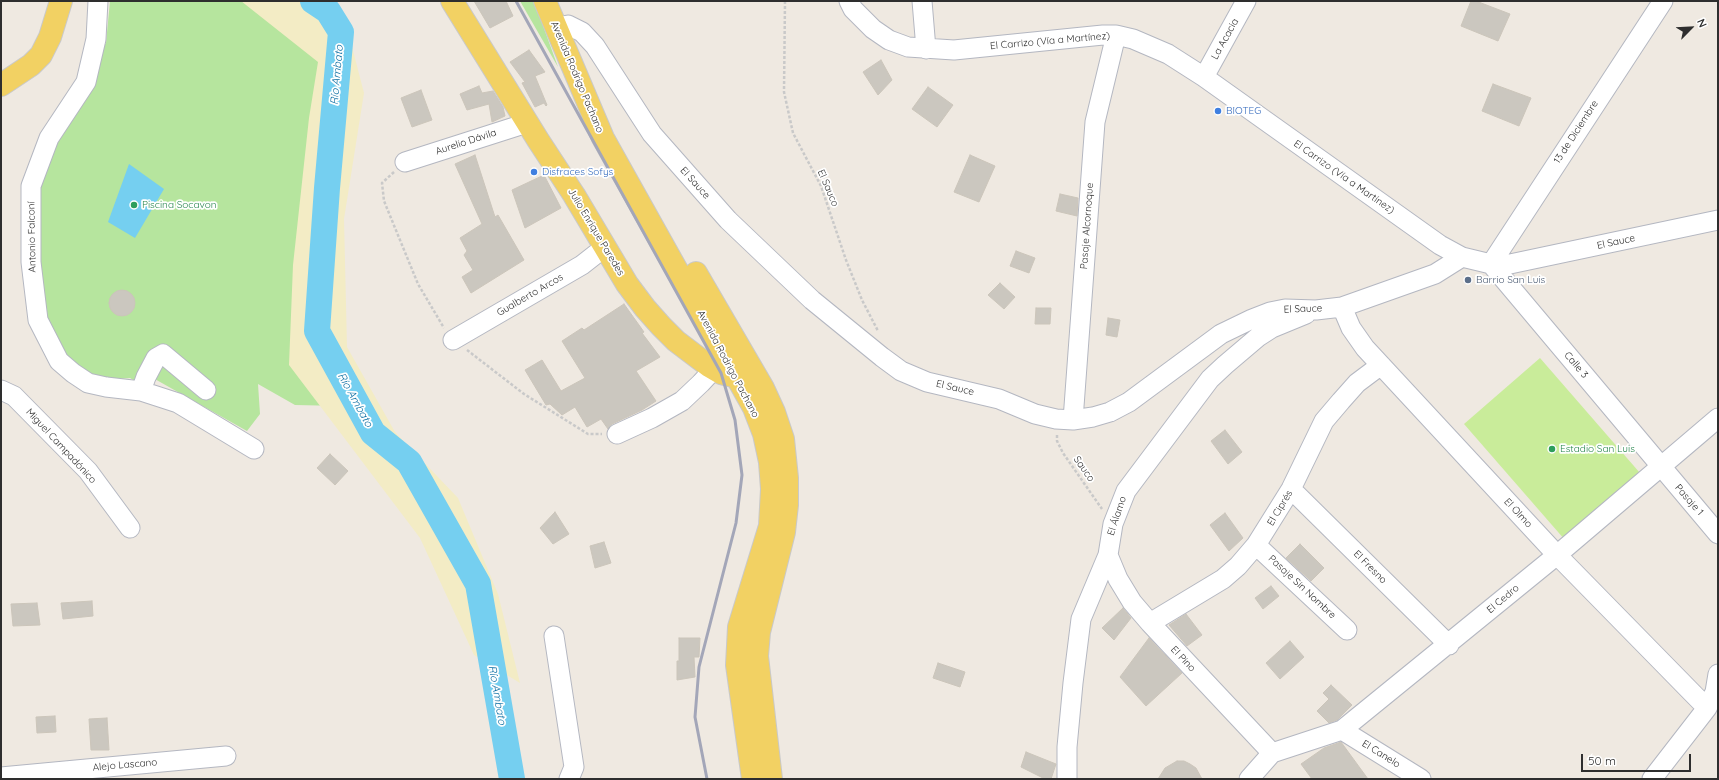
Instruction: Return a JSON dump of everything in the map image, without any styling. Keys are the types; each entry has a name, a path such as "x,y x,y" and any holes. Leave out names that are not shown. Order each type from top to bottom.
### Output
{"main road":[{"path":"1,85 31,65 41,55 50,37 61,1"},
{"name":"Julio Enrique Paredes","path":"452,1 627,284 661,326 676,341 714,369 744,371"},
{"name":"Avenida Rodrigo Pachano","path":"545,1 562,26 603,138 744,371 774,412 783,438 787,478 784,532 759,632 757,656 771,779"},
{"name":"Avenida Rodrigo Pachano","path":"560,1 562,26"},
{"name":"Avenida Rodrigo Pachano","path":"744,371 754,408 764,434 770,462 772,489 770,526 739,627 737,665 753,779"}],"street":[{"name":"Antonio Falconí","path":"98,1 96,38 86,82 49,138 32,186 31,262 38,320 59,361 88,383 106,388 141,391 178,403 254,449"},
{"name":"El Carrizo (Vía a Martínez)","path":"849,1 853,9 873,29 889,40 908,47 954,50 1116,35 1133,39 1168,54 1204,77 1440,245 1462,257 1490,264"},
{"path":"922,1 926,49"},
{"name":"La Acacia","path":"1204,77 1246,1"},
{"name":"13 de Diciembre","path":"1490,264 1663,1"},
{"name":"El Sauce","path":"562,26 582,32 595,46 652,134 728,220 812,300 901,371 927,382 998,399 1035,414 1064,419 1093,417 1110,412 1129,402 1222,334 1252,319 1270,312 1285,309 1316,310 1342,307 1435,274 1462,257"},
{"name":"Pasaje Alcornoque","path":"1064,419 1095,122 1116,35"},
{"name":"Aurelio Dávila","path":"405,162 528,123"},
{"name":"El Sauce","path":"1490,264 1510,264 1532,260 1718,220"},
{"name":"Gualberto Arcos","path":"453,340 582,265 605,247"},
{"name":"Calle 3","path":"1490,264 1660,467"},
{"name":"El Olmo","path":"1342,307 1356,336 1381,365 1557,555 1707,708"},
{"name":"El Álamo","path":"1067,779 1067,747 1081,619 1108,555 1112,524 1126,491 1210,379 1258,337 1286,321 1316,310"},
{"path":"141,391 146,377 156,358 163,354 206,390"},
{"name":"El Ciprés","path":"1150,624 1223,579 1238,566 1256,545 1292,489 1324,421 1358,383 1381,365"},
{"path":"617,434 652,418 682,400 714,369"},
{"name":"Miguel Campadónico","path":"1,390 14,396 88,471 130,528"},
{"name":"El Cedro","path":"1272,753 1342,730 1557,555 1718,418"},
{"name":"Pasaje 1","path":"1660,467 1718,534"},
{"name":"El Fresno","path":"1292,489 1449,644"},
{"name":"Pasaje Sin Nombre","path":"1256,545 1347,630"},
{"name":"El Pino","path":"1108,555 1132,602 1150,624 1272,753"},
{"path":"554,636 574,767 568,779"},
{"path":"1652,779 1707,708 1715,692 1718,674"},
{"name":"El Canelo","path":"1342,730 1420,779"},
{"path":"1249,779 1272,753"},
{"name":"Alejo Lascano","path":"1,777 226,756"}],"path":[{"name":"El Sauco","path":"785,1 784,92 793,133 821,186 862,300 880,335"},
{"name":"Sauco","path":"1064,419 1057,441 1063,453 1112,524"}],"green space":[{"path":"110,1 296,1 321,16 342,406 295,405 258,384 260,414 247,431 153,378 135,381 130,378 105,380 80,372 55,352 37,314 34,183 81,77 106,43"},
{"path":"520,1 534,1 558,67"},
{"name":"Estadio San Luis","path":"1540,358 1640,473 1565,540 1464,424"}],"sand":[{"path":"241,1 330,1 343,12 364,93 344,219 347,347 395,432 458,498 498,594 520,683 474,655 420,538 289,365 293,265 309,118 318,62"}],"water":[{"name":"Piscina Socavon","path":"129,164 164,189 135,238 108,222"}],"building":[{"path":"474,1 506,1 513,16 490,28"},
{"path":"1471,1 1476,1 1510,14 1498,41 1461,26"},
{"path":"529,50 545,72 535,76 547,105 546,106 544,103 535,107 522,83 525,82 510,62"},
{"path":"881,60 892,80 878,95 863,72"},
{"path":"1493,84 1531,98 1519,126 1482,111"},
{"path":"479,86 482,93 493,91 503,107 505,116 492,122 489,104 467,110 460,94"},
{"path":"928,87 953,105 937,127 912,109"},
{"path":"421,90 432,120 412,127 401,98"},
{"path":"475,155 495,217 498,215 524,260 471,293 462,277 473,270 464,255 467,251 460,238 482,224 455,164"},
{"path":"970,155 995,166 979,202 954,192"},
{"path":"544,175 561,208 525,228 512,190"},
{"path":"1060,194 1078,198 1077,216 1056,211"},
{"path":"1016,251 1035,258 1029,273 1010,266"},
{"path":"1000,283 1015,297 1004,309 988,295"},
{"path":"122,290 132,293 135,303 132,313 122,316 112,313 109,303 112,293"},
{"path":"624,304 644,332 642,333 660,357 636,371 656,401 642,410 612,424 608,429 601,419 587,427 575,407 562,415 550,404 546,405 525,370 542,360 561,391 585,378 562,341 582,328 584,330"},
{"path":"1036,308 1051,308 1050,324 1035,324"},
{"path":"1108,318 1120,320 1117,337 1106,335"},
{"path":"1225,430 1242,452 1228,464 1211,441"},
{"path":"330,454 348,471 335,485 317,468"},
{"path":"555,512 569,534 553,544 540,528"},
{"path":"1225,513 1243,538 1229,551 1210,525"},
{"path":"604,542 611,563 595,568 590,546"},
{"path":"1300,544 1324,568 1311,581 1286,558"},
{"path":"1271,586 1279,596 1263,609 1255,598"},
{"path":"92,601 93,616 63,619 61,603"},
{"path":"37,603 40,625 13,626 11,604"},
{"path":"1123,608 1131,618 1114,640 1102,628"},
{"path":"1186,614 1202,635 1187,646 1169,625"},
{"path":"679,638 700,638 699,657 694,657 695,677 677,680"},
{"path":"1149,638 1182,673 1146,706 1120,677"},
{"path":"1290,641 1304,657 1280,679 1266,663"},
{"path":"938,663 965,672 960,687 933,678"},
{"path":"1331,685 1352,705 1337,720 1329,723 1317,711 1329,699 1323,693"},
{"path":"55,716 56,732 37,733 36,717"},
{"path":"107,718 109,750 91,750 89,719"},
{"path":"1341,742 1368,779 1312,779 1301,764 1324,748"},
{"path":"1026,752 1056,764 1051,779 1045,779 1021,767"},
{"path":"1177,761 1184,761 1196,768 1202,779 1158,779 1165,768"}],"waterway":[{"name":"Río Ambato","path":"313,1 328,11 341,32 327,188 317,331 373,433 409,462 478,584 512,779"}],"railway":[{"path":"516,1 721,373 735,420 742,475 736,523 699,667 695,717 707,779"}],"place":[{"name":"BIOTEG","path":"1218,111"},
{"name":"Disfraces Sofys","path":"534,172"},
{"name":"Piscina Socavon","path":"134,205"},
{"name":"Barrio San Luis","path":"1468,280"},
{"name":"Estadio San Luis","path":"1552,449"}]}
